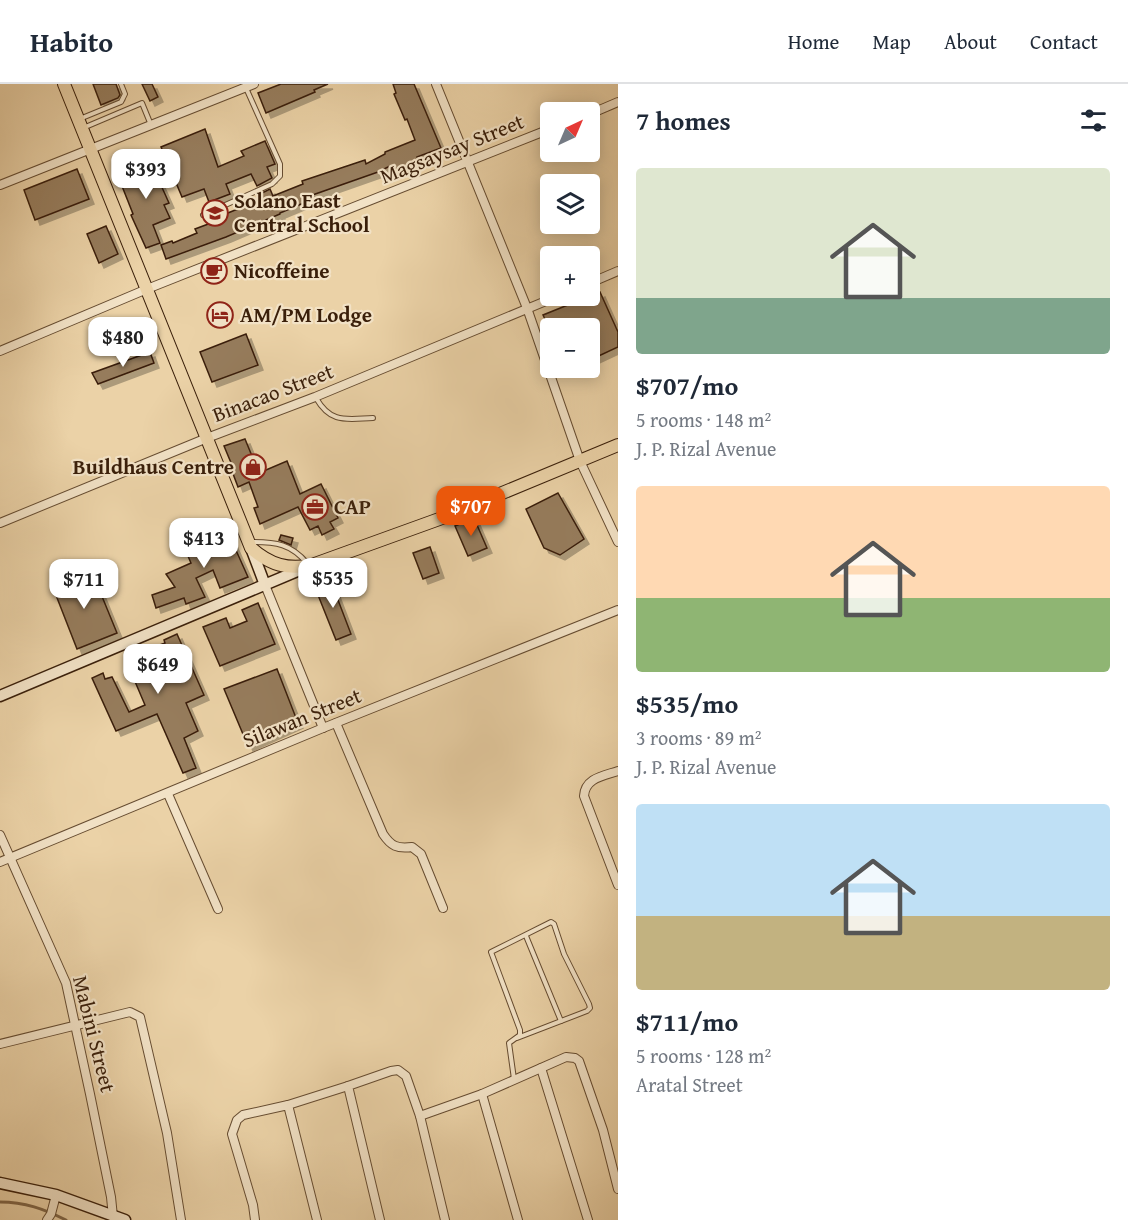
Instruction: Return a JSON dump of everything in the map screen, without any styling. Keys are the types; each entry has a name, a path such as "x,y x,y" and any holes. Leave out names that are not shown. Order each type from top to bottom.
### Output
{"main road":[{"path":"64,84 250,545 270,562 281,566 311,565 442,518 618,445"}],"street":[{"path":"436,84 527,308 580,461 618,542"},
{"path":"0,185 250,86"},
{"path":"600,110 618,102"},
{"name":"Magsaysay Street","path":"0,351 147,289 540,133"},
{"path":"600,279 618,271"},
{"name":"Binacao Street","path":"0,523 207,438 315,397 540,303"},
{"path":"250,545 323,728"},
{"path":"0,696 311,565"},
{"name":"Silawan Street","path":"0,862 323,728 618,610"},
{"path":"336,723 383,834 397,847 412,847 421,854 442,908"},
{"path":"618,771 591,781 584,792 618,885"},
{"path":"168,794 218,909"},
{"name":"Mabini Street","path":"0,835 66,983 109,1186 113,1217"},
{"path":"0,1044 130,1012 136,1014 143,1022 167,1133 181,1220"},
{"path":"420,1116 482,1094 570,1056 579,1061 603,1130 618,1189"},
{"path":"542,1068 588,1220"},
{"path":"255,1220 253,1205 232,1134 234,1126 243,1115 288,1105 398,1070 406,1076 420,1116 445,1220"},
{"path":"348,1086 380,1220"},
{"path":"482,1094 518,1220"},
{"path":"288,1105 317,1220"},
{"path":"0,1183 52,1209 125,1220"}],"lane":[{"path":"80,124 121,102 125,94 121,84"},
{"path":"203,215 272,184 280,176 280,164 250,86"},
{"path":"80,124 142,103 152,125"},
{"path":"315,397 327,414 334,418 373,418"},
{"path":"250,545 272,542 288,546 311,565"},
{"path":"514,1080 509,1043 512,1039 517,1038 587,1011 590,1008 564,954 554,924 551,922 491,952 520,1030 517,1038"},
{"path":"526,936 561,1021"}],"building":[{"path":"93,84 116,84 120,95 101,105"},
{"path":"142,84 152,84 158,97 150,101"},
{"path":"281,84 328,84 266,113 258,93"},
{"path":"393,84 414,84 441,148 417,157 418,161 393,172 390,166 304,198 306,202 280,214 166,259 161,245 172,241 173,243 197,233 195,229 255,202 261,198 260,194 270,189 273,196 303,184 302,181 365,160 366,164 385,152 415,140 394,94 396,93"},
{"path":"205,129 218,167 244,156 241,151 265,141 275,164 267,167 272,178 257,186 251,174 226,184 230,194 209,202 204,189 182,197 161,147"},
{"path":"147,154 169,203 164,205 170,218 153,225 160,243 146,248 131,215 133,214 120,181 135,175 130,162"},
{"path":"77,169 89,199 35,220 24,190"},
{"path":"106,226 118,254 99,263 87,234"},
{"path":"600,292 618,332 618,347 600,355 600,318 544,318 543,315 565,306 600,306"},
{"path":"246,334 258,365 212,382 200,352"},
{"path":"150,352 154,363 98,384 92,373"},
{"path":"245,439 259,473 287,461 300,494 321,484 338,518 330,522 334,529 322,535 318,526 310,530 298,507 260,524 254,508 258,507 249,482 238,487 224,446"},
{"path":"558,493 584,539 560,555 544,548 526,509"},
{"path":"474,518 487,548 468,556 455,526"},
{"path":"226,528 248,577 220,588 213,570 196,578 205,597 186,604 184,598 156,608 152,595 175,587 166,574 191,563 184,547"},
{"path":"281,535 293,538 291,545 279,540"},
{"path":"430,547 439,573 423,579 413,553"},
{"path":"92,572 117,633 77,649 52,585"},
{"path":"330,579 351,634 336,640 314,585"},
{"path":"258,603 275,644 220,666 203,627 226,618 230,628 247,621 242,610"},
{"path":"177,634 204,695 186,703 198,731 184,738 196,768 183,773 157,714 116,731 92,678 103,673 105,679 112,677 129,712 145,705 125,658 165,643 164,640"},
{"path":"277,669 298,723 248,746 224,689"}],"waterway":[{"path":"0,1202 34,1207 66,1220"}],"place":[{"name":"Solano East Central School","path":"215,213"},
{"name":"Nicoffeine","path":"214,271"},
{"name":"AM/PM Lodge","path":"220,315"},
{"name":"Buildhaus Centre","path":"253,467"},
{"name":"CAP","path":"315,507"}]}
